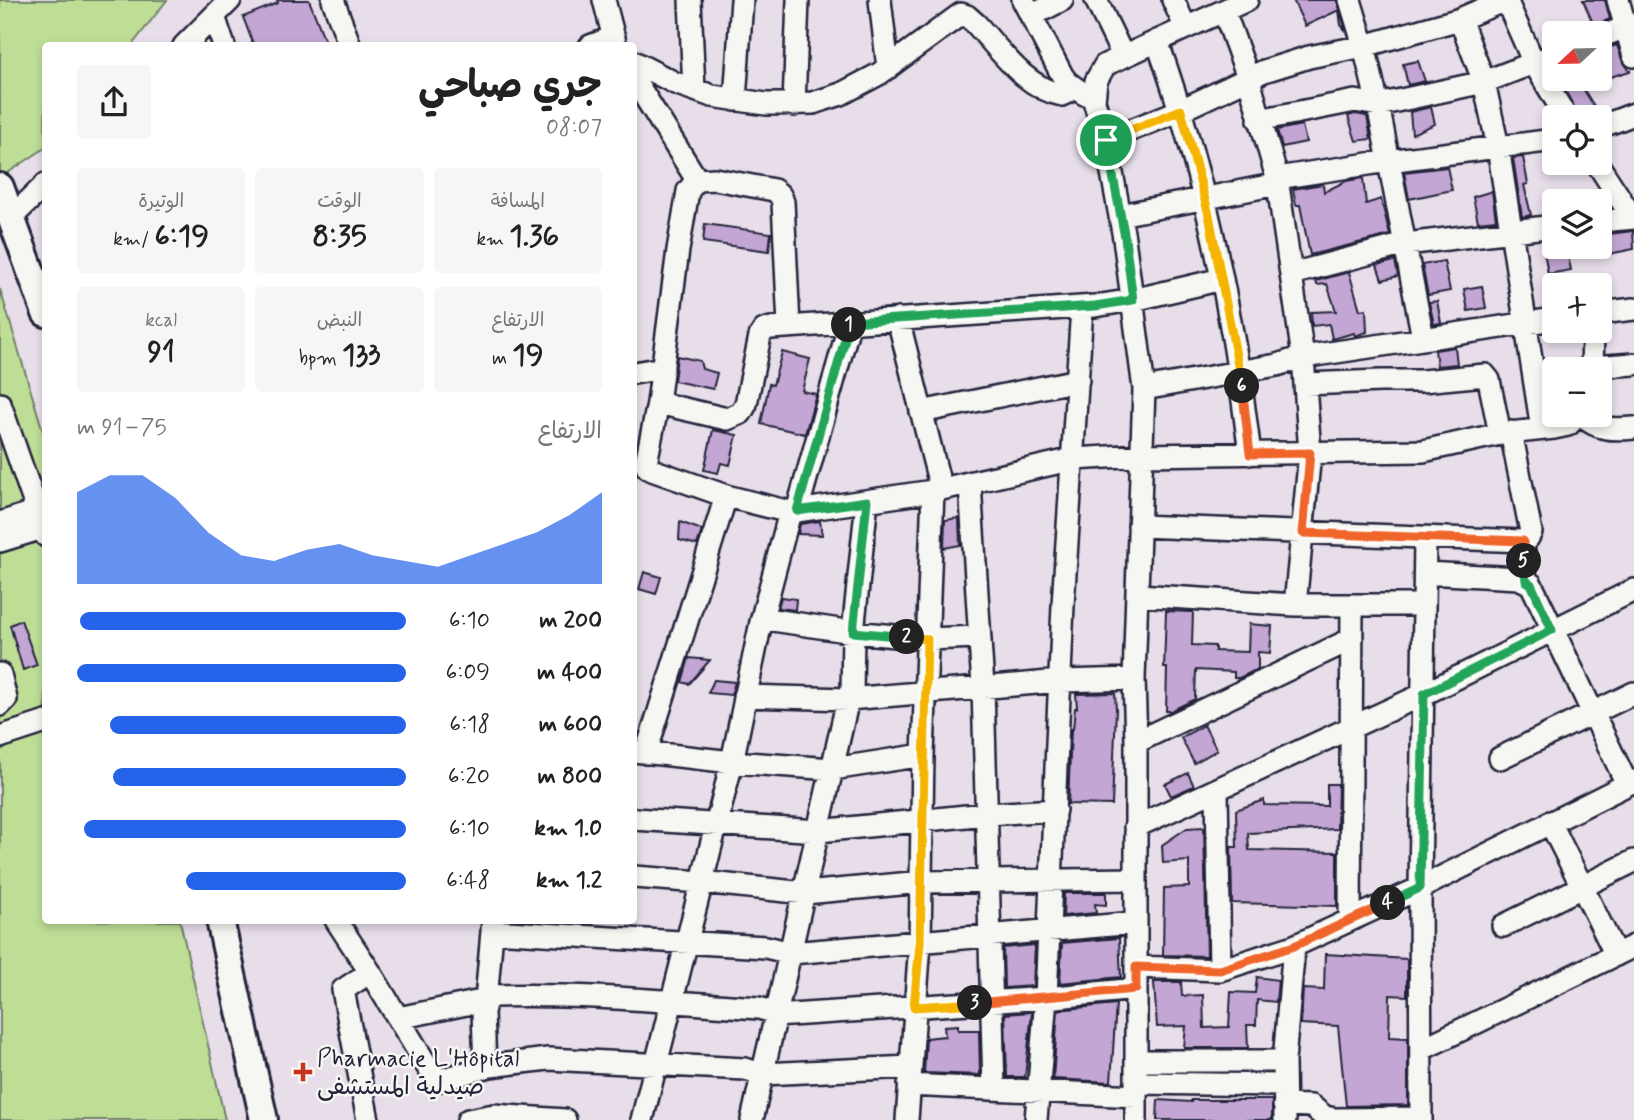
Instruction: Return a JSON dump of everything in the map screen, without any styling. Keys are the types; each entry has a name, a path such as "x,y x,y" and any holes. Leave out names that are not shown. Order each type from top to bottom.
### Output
{"main road":[{"path":"0,187 42,302"},
{"path":"221,924 264,1120"}],"street":[{"path":"188,42 230,0"},
{"path":"333,0 348,42"},
{"path":"604,0 615,41"},
{"path":"690,0 694,90"},
{"path":"735,100 742,0"},
{"path":"794,105 798,0"},
{"path":"880,0 888,68"},
{"path":"1062,0 1027,8 1062,75 1094,101"},
{"path":"1096,0 1123,56"},
{"path":"1173,0 1186,27"},
{"path":"1136,1120 1134,679 1144,388 1120,215 1106,140 1094,101 1098,74 1105,65 1247,0"},
{"path":"1350,0 1378,105 1423,338"},
{"path":"1106,140 1181,110 1264,71 1460,19 1506,0 1542,56"},
{"path":"1618,0 1634,56"},
{"path":"637,63 694,90 735,100 766,104 813,103 841,94 888,68 959,7 1028,80 1046,92 1062,95 1075,88"},
{"path":"1224,11 1249,80 1278,181 1303,356 1310,453 1295,605"},
{"path":"214,16 223,42"},
{"path":"1460,19 1484,82 1498,147 1542,429"},
{"path":"1612,32 1626,27"},
{"path":"1157,41 1181,110 1205,197 1240,372 1250,454"},
{"path":"1259,120 1354,101 1378,105 1484,82 1542,60"},
{"path":"637,90 642,109 697,180"},
{"path":"1612,122 1634,114"},
{"path":"1120,215 1278,181 1388,161 1542,143"},
{"path":"1605,175 1633,218 1612,220"},
{"path":"697,180 727,181 774,190 780,195 783,202 789,326"},
{"path":"697,180 688,191 658,403 640,469 726,496 794,511 970,484 1074,459 1141,455 1423,452 1506,433 1555,427"},
{"path":"12,217 42,188"},
{"path":"1291,274 1406,243 1542,227"},
{"path":"658,403 727,419 734,417 746,404 762,332 771,328 1082,307 1133,300 1222,279"},
{"path":"1036,1120 1049,929 1063,605 1082,307"},
{"path":"1612,312 1634,309"},
{"path":"898,319 922,412 937,490 927,639 920,943 906,1120"},
{"path":"1144,388 1278,365 1303,356 1542,321"},
{"path":"642,1120 732,762 761,622 850,322"},
{"path":"1612,366 1634,364"},
{"path":"637,372 663,368"},
{"path":"1139,526 1425,538 1523,541 1528,538 1531,532 1506,433 1485,375 1422,382 1305,384"},
{"path":"922,412 1078,380"},
{"path":"0,404 42,519"},
{"path":"1599,427 1612,430 1634,428"},
{"path":"970,484 983,687 994,1089"},
{"path":"726,496 640,752 833,769 923,755"},
{"path":"752,1120 848,699 852,695 853,632 867,501"},
{"path":"0,523 42,522"},
{"path":"0,541 42,522"},
{"path":"339,924 436,1079 440,1080 485,1067 548,1059 745,1069 763,1074 910,1076 994,1089 1039,1092 1136,1090 1284,1103 1311,1107 1325,1117 1335,1119 1421,1119 1423,1049 1420,888 1425,538"},
{"path":"1523,541 1526,581"},
{"path":"1136,967 1220,970 1294,946 1420,888 1630,782 1592,714 1531,584 1519,578 1425,573"},
{"path":"1135,827 1424,694 1634,590"},
{"path":"1138,595 1295,605 1424,605"},
{"path":"1350,920 1353,605"},
{"path":"761,622 766,619 853,632 927,639 979,637"},
{"path":"1136,742 1352,639"},
{"path":"0,674 6,699 0,705"},
{"path":"744,696 848,699 1061,681 1134,679"},
{"path":"1500,758 1634,693"},
{"path":"0,737 42,723"},
{"path":"1217,790 1220,970"},
{"path":"637,819 716,822 819,831 986,814 1055,810"},
{"path":"1423,1049 1625,951 1582,887 1550,822"},
{"path":"1503,926 1634,861"},
{"path":"637,877 805,892 922,882 1135,879"},
{"path":"485,1067 483,1012 493,926 766,947 791,953 1135,923"},
{"path":"1284,1103 1284,1060 1294,946"},
{"path":"368,1120 342,990 370,972"},
{"path":"398,1018 486,1000 494,996 551,994 759,1008 775,1016 1045,998 1136,989"},
{"path":"1136,1061 1284,1060"},
{"path":"468,1120 494,1115 565,1120"}],"green space":[{"path":"0,0 167,0 134,42 42,42 42,150 0,178"},
{"path":"0,289 42,428 42,924 181,924 225,1120 0,1120"}],"building":[{"path":"277,0 309,0 325,42 252,42 243,17 278,3"},
{"path":"1293,0 1337,0 1346,31 1341,25 1339,10 1305,26"},
{"path":"1583,0 1605,0 1610,19 1592,21"},
{"path":"1617,45 1622,60 1630,71 1612,76 1612,46"},
{"path":"1418,61 1425,81 1408,85 1403,64"},
{"path":"1565,91 1585,91 1593,105 1573,105"},
{"path":"1431,107 1435,124 1412,134 1410,112"},
{"path":"1348,116 1367,116 1371,139 1356,141"},
{"path":"1302,125 1306,142 1282,147 1277,130"},
{"path":"1523,157 1528,184 1524,185 1531,215 1522,217 1513,158"},
{"path":"1447,167 1452,190 1409,199 1404,172"},
{"path":"1363,178 1366,204 1381,199 1390,235 1310,255 1300,205 1296,205 1293,189 1323,184 1324,192 1346,181"},
{"path":"1492,191 1496,220 1478,222 1473,197"},
{"path":"705,224 771,233 769,251 703,242"},
{"path":"1633,231 1634,249 1612,253 1612,234"},
{"path":"1545,259 1569,259 1571,270 1548,273"},
{"path":"1395,261 1398,276 1382,280 1377,265"},
{"path":"1444,261 1450,291 1428,295 1422,265"},
{"path":"1349,272 1360,310 1366,309 1367,332 1332,339 1329,324 1312,326 1311,312 1336,311 1327,284 1317,285 1316,281"},
{"path":"1482,286 1486,308 1468,311 1464,289"},
{"path":"1437,301 1441,323 1434,324 1429,302"},
{"path":"1455,347 1457,364 1437,366 1435,350"},
{"path":"782,352 810,359 802,391 816,394 805,434 761,424 769,384 773,385"},
{"path":"677,356 700,361 702,369 717,373 713,389 674,381"},
{"path":"713,430 737,435 730,465 721,463 718,473 704,470"},
{"path":"959,518 960,545 944,548 945,520"},
{"path":"820,521 822,535 798,534 800,524"},
{"path":"680,522 702,530 697,545 679,540"},
{"path":"644,572 661,577 656,594 639,589"},
{"path":"781,597 796,599 795,610 778,608"},
{"path":"1166,611 1193,612 1192,645 1215,646 1215,651 1248,652 1249,624 1272,626 1270,653 1258,652 1258,669 1239,678 1234,678 1234,672 1196,670 1195,699 1166,711"},
{"path":"21,620 37,665 23,670 10,625"},
{"path":"689,658 710,660 689,684 682,682"},
{"path":"714,680 735,682 731,695 708,693"},
{"path":"1115,693 1112,805 1068,804 1071,729 1077,708 1076,694"},
{"path":"1204,725 1217,750 1194,763 1181,738"},
{"path":"1188,773 1194,786 1171,796 1165,784"},
{"path":"1327,784 1338,784 1337,829 1248,833 1249,850 1337,852 1337,906 1232,903 1231,847 1237,847 1236,810 1264,800 1264,805 1327,806"},
{"path":"1204,827 1207,956 1163,955 1164,888 1189,887 1189,861 1163,863 1162,845 1187,828"},
{"path":"1064,893 1106,893 1106,905 1095,904 1096,913 1063,916"},
{"path":"1119,938 1121,977 1060,983 1062,943"},
{"path":"1035,945 1033,986 1004,988 1003,948"},
{"path":"1325,954 1407,959 1407,996 1390,995 1389,1037 1408,1038 1408,1105 1346,1106 1338,1026 1301,1024 1303,989 1324,990"},
{"path":"1257,977 1278,980 1276,1002 1257,1000 1256,1025 1247,1025 1248,1048 1184,1048 1186,1026 1157,1027 1154,982 1181,982 1182,996 1203,995 1204,1028 1229,1027 1231,992 1255,993"},
{"path":"1116,1004 1111,1082 1053,1079 1058,1010"},
{"path":"1032,1012 1025,1077 1007,1077 1005,1014"},
{"path":"958,1025 958,1030 979,1030 980,1075 924,1073 926,1038 945,1036 944,1026"},
{"path":"1158,1100 1272,1100 1272,1120 1157,1120"}],"place":[{"name":"Pharmacie L'Hôpital صيدلية المستشفى","path":"303,1072"}],"route":[{"path":"1181,110 1199,173 1221,272 1240,372 1250,454 1310,453 1303,533 1523,541 1526,581 1531,584 1552,630 1424,694 1420,888 1294,946 1220,970 1136,967 1136,989 914,1007 920,943 927,639 853,632 867,501 797,511 850,322 1095,306 1133,300 1125,238 1106,140 1181,110"}]}
